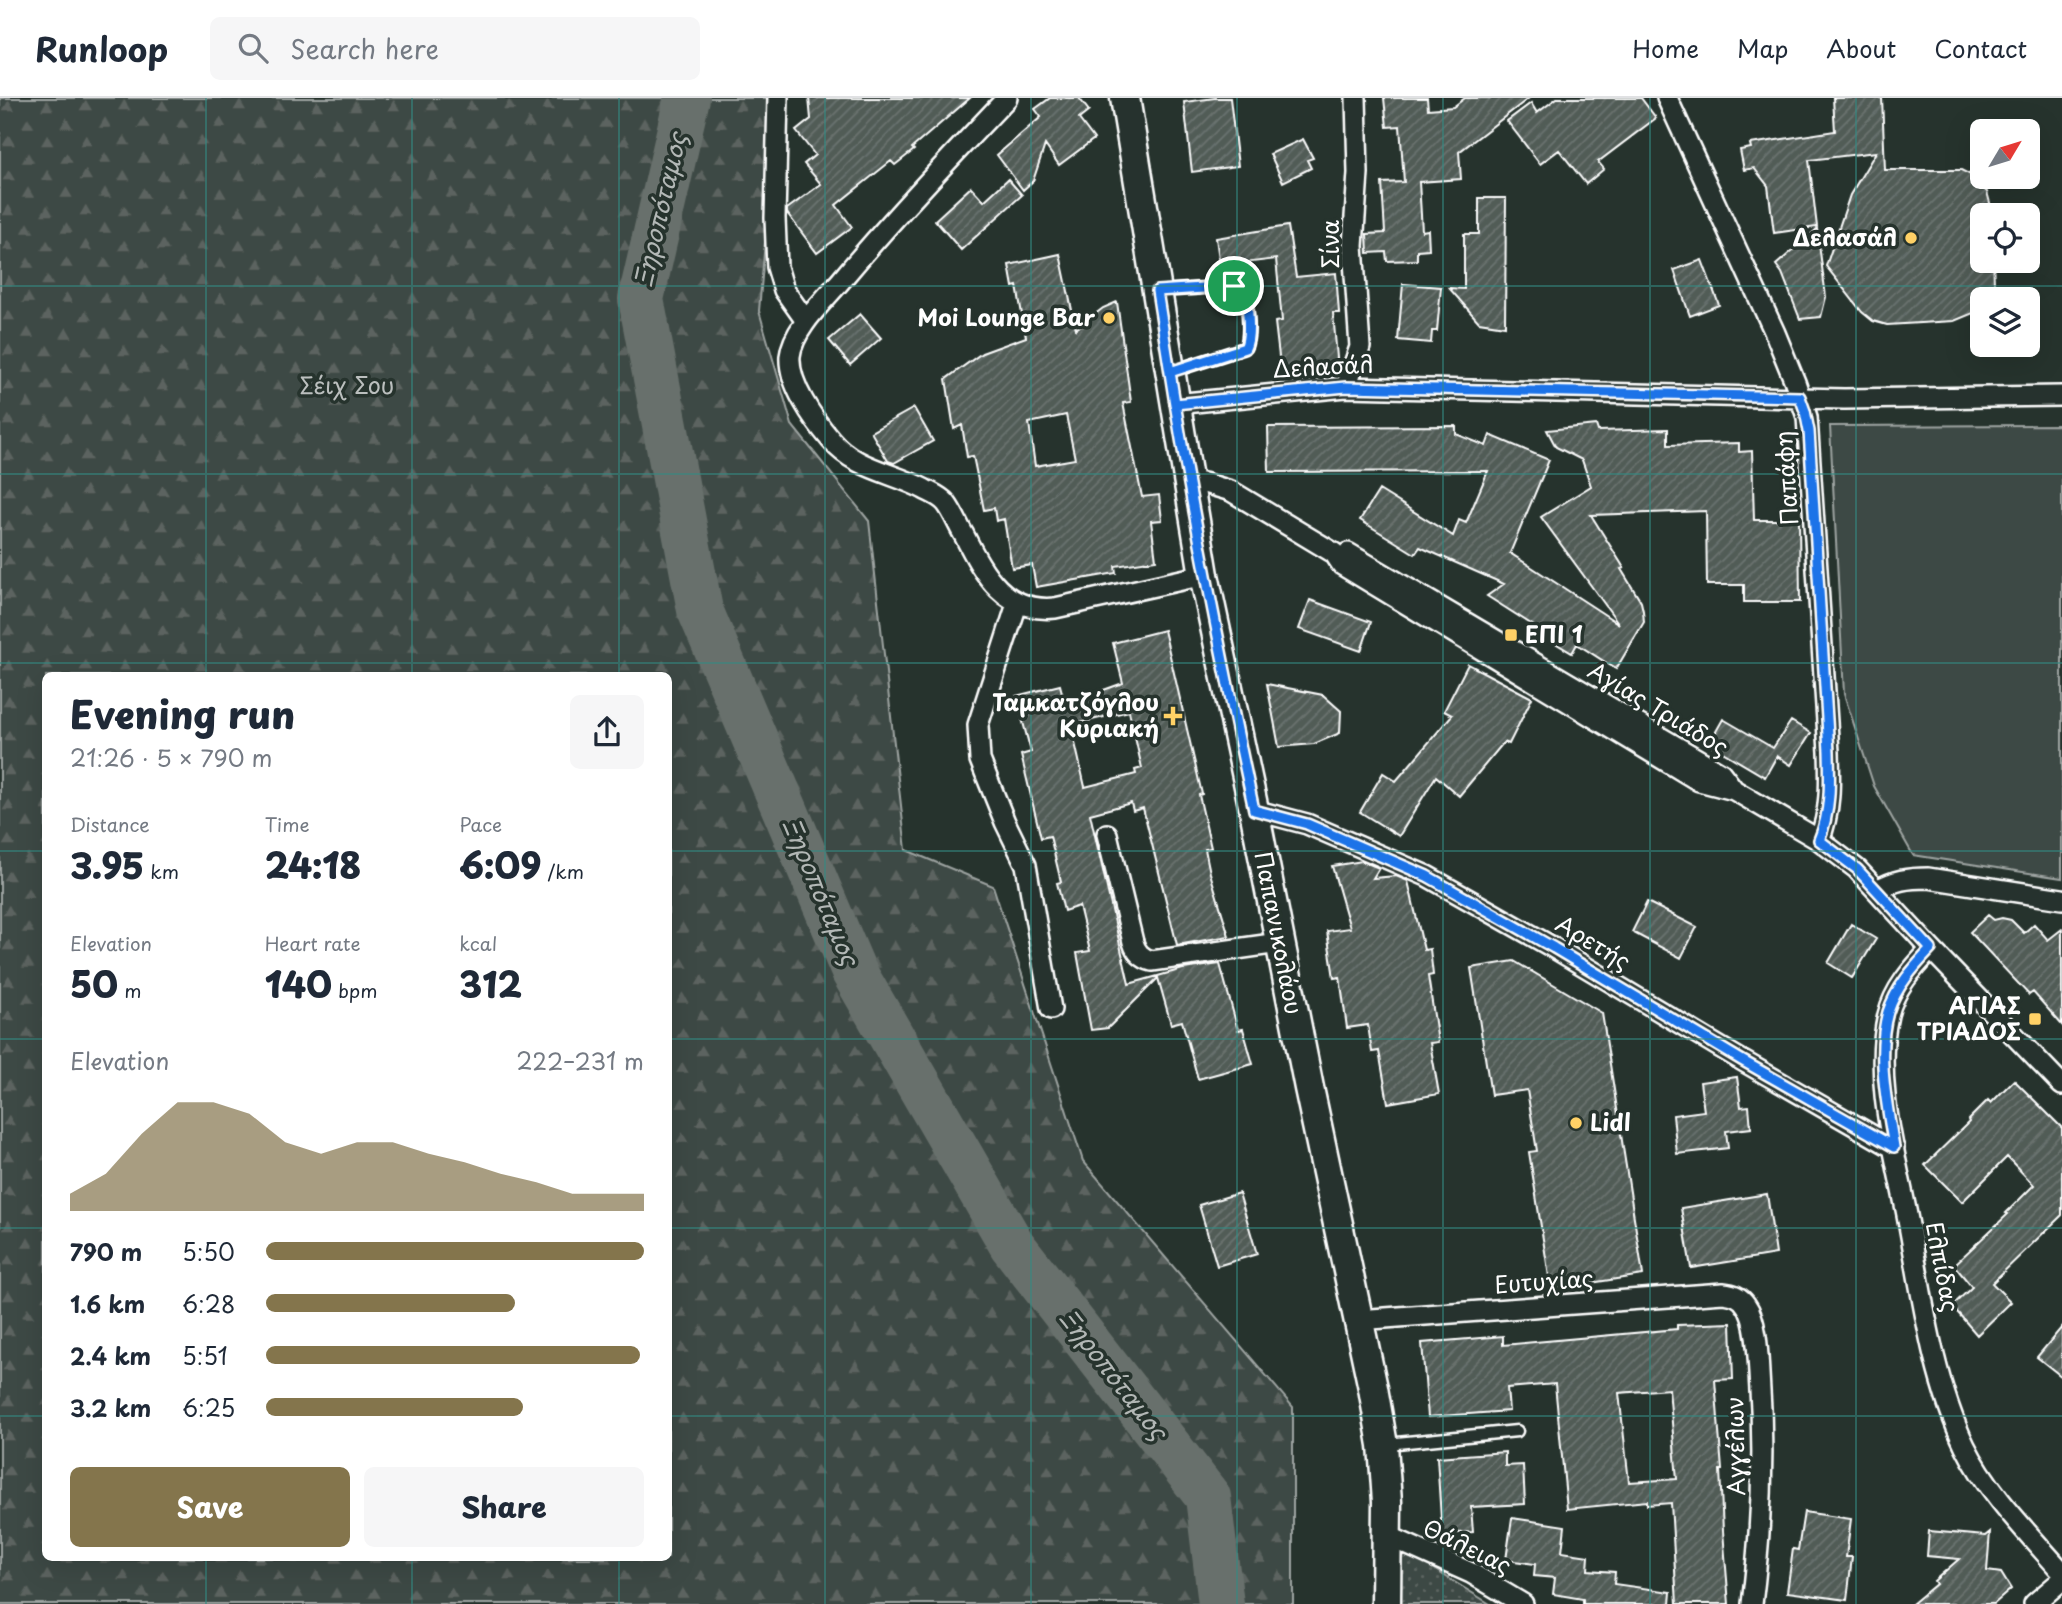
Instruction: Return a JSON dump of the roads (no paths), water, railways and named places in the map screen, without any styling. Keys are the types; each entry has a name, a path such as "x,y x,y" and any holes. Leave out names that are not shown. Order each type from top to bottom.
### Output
{"main road":[{"name":"Παπανικολάου","path":"1125,98 1205,575 1373,1388 1382,1445 1388,1536 1387,1604"}],"street":[{"path":"778,98 775,218 777,267 784,290 806,321"},
{"path":"1007,98 903,208 806,321 795,341 790,358 795,382 818,423 840,450 856,462 904,480 941,498 952,512 976,559 997,587 1017,604 1034,608 1055,608 1205,575"},
{"name":"Σίνα","path":"1346,387 1360,347 1353,246 1358,173 1356,98"},
{"name":"Παπάφη","path":"1667,98 1775,333 1805,411 1809,431 1829,751 1830,787 1827,815 1819,840"},
{"name":"Δελασάλ","path":"1175,404 1346,387 1858,399 2062,396"},
{"name":"Αγίας Τριάδος","path":"1190,484 1204,483 1231,491 1334,553 1342,565 1699,781 1734,790 1819,840 1857,869 2062,1085"},
{"path":"1017,604 978,724 979,748 1005,822 1026,865 1051,1009"},
{"name":"Αρετής","path":"1254,810 1307,824 1427,876 1894,1147"},
{"path":"1107,834 1133,942 1139,955 1145,959 1152,961 1279,943"},
{"path":"1877,890 1892,881 1928,878 2062,899"},
{"name":"Ελπίδας","path":"1931,949 1908,974 1889,1011 1885,1028 1884,1074 1894,1147 1927,1319 1941,1380 1960,1436 1987,1481 2062,1572"},
{"name":"Ευτυχίας","path":"1358,1320 1733,1294"},
{"name":"Αγγέλων","path":"1733,1294 1746,1304 1752,1323 1761,1397 1762,1513 1752,1604"},
{"name":"Θάλειας","path":"1388,1536 1471,1573 1523,1604"},
{"path":"2034,1604 2062,1580"}],"lane":[{"path":"1157,291 1234,286 1240,287 1246,296 1248,339 1245,348 1170,372"},
{"path":"1382,1445 1517,1432"}],"waterway":[{"name":"Ξηροπόταμος","path":"687,98 641,299 700,610 854,972 1012,1245 1208,1497 1221,1604"}],"place":[{"name":"Δελασάλ","path":"1911,238"},
{"name":"Moi Lounge Bar","path":"1109,318"},
{"name":"ΕΠΙ 1","path":"1511,635"},
{"name":"Ταμκατζόγλου Κυριακή","path":"1173,716"},
{"name":"ΑΓΙΑΣ ΤΡΙΑΔΟΣ","path":"2035,1019"},
{"name":"Lidl","path":"1576,1123"}],"park label":[{"name":"Σέιχ Σου","path":"347,386"}]}
